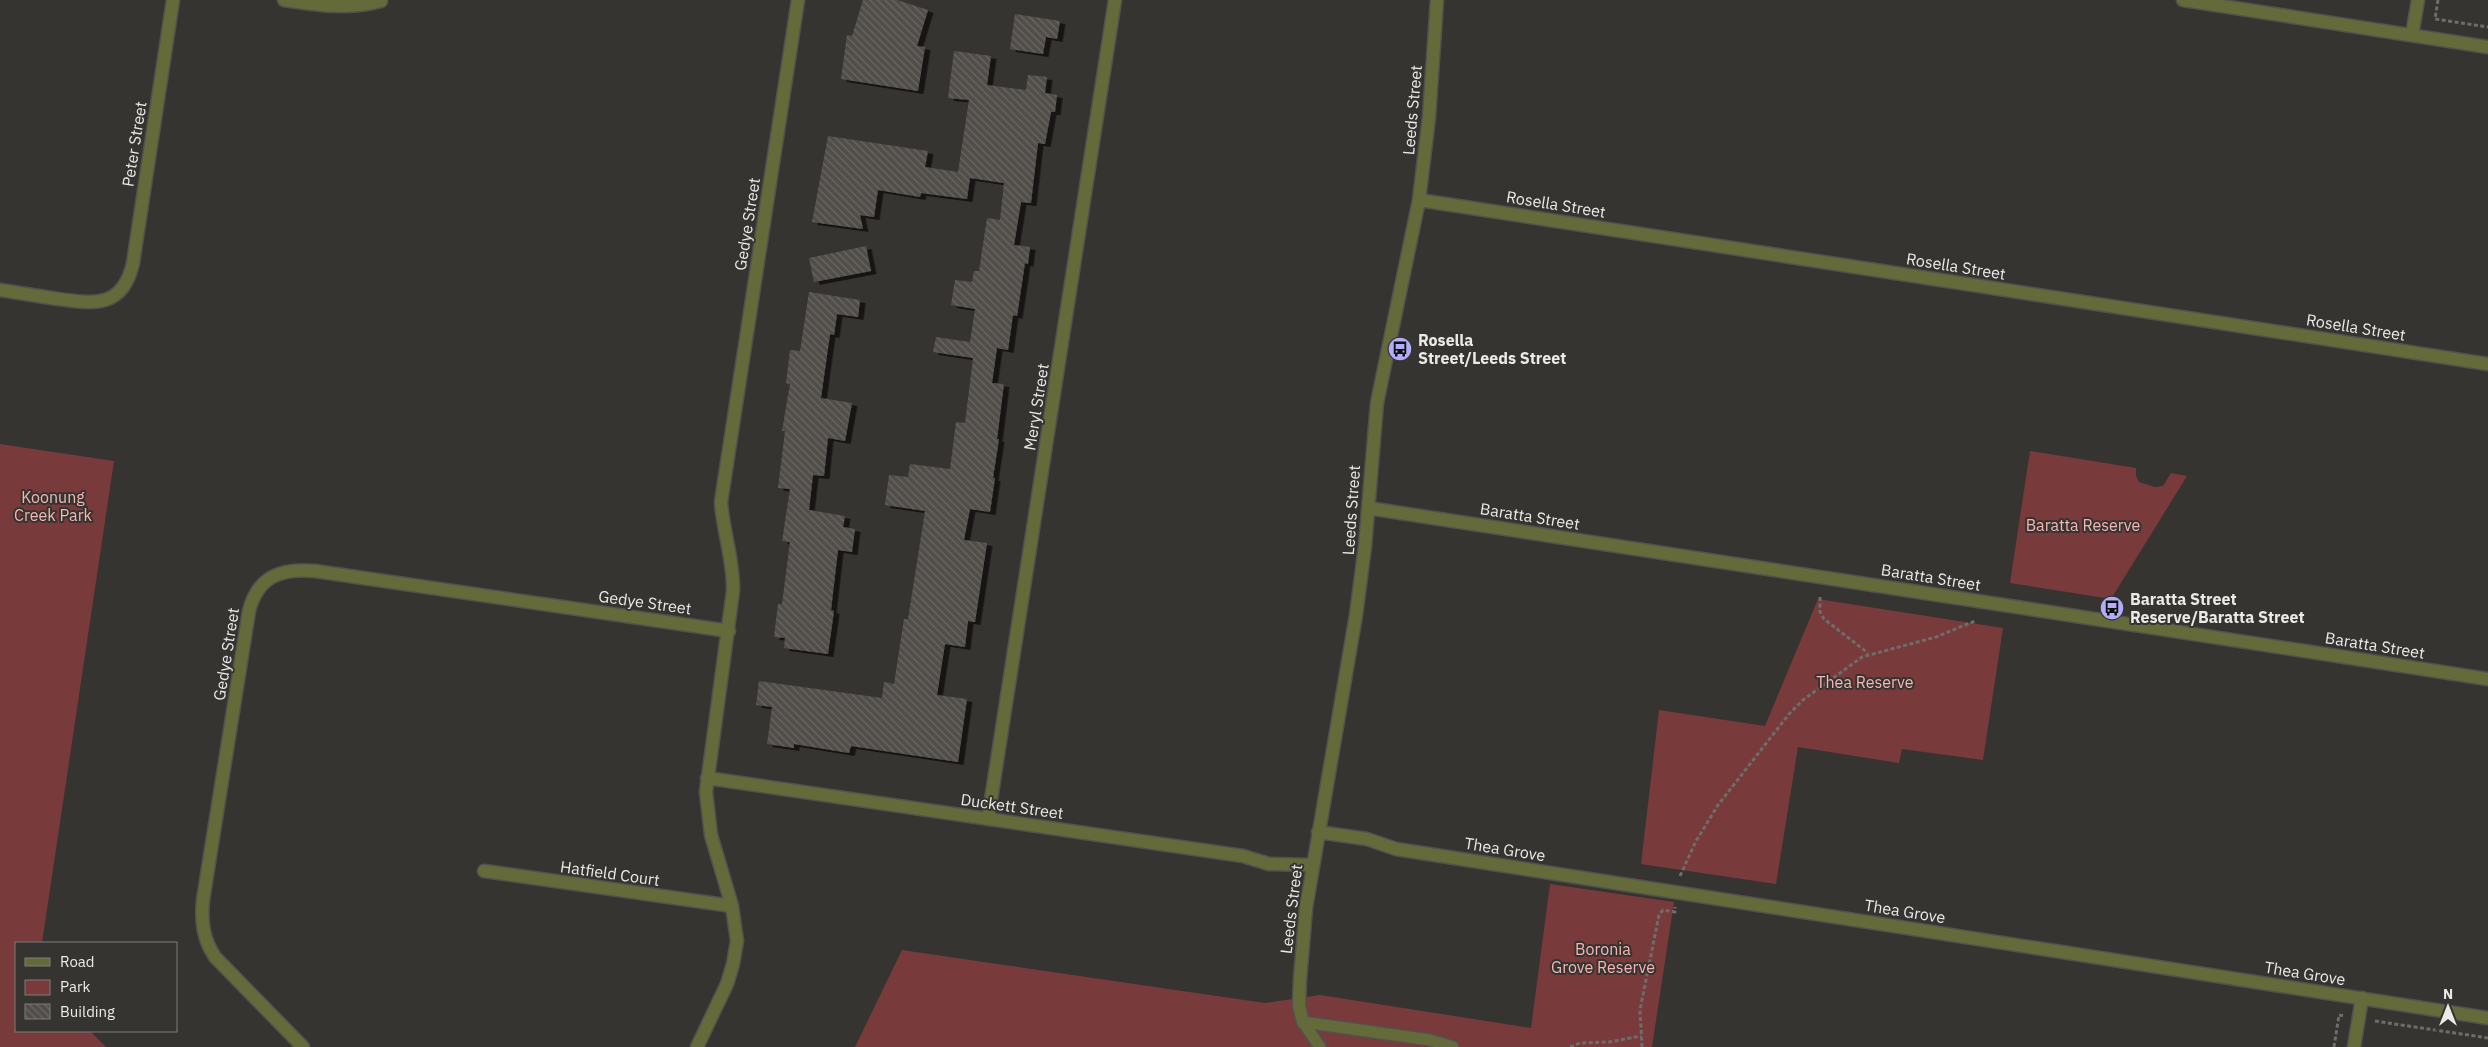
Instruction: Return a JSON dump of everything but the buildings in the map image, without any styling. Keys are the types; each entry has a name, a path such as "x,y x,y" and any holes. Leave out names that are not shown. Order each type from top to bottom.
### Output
{"street":[{"name":"Peter Street","path":"0,290 94,303 105,301 120,291 126,283 133,263 173,0"},
{"path":"284,0 334,7 356,6 381,1"},
{"name":"Gedye Street","path":"697,1047 718,1003 733,964 737,941 732,906 710,835 707,815 707,778 729,631 734,579 722,516 722,495 798,0"},
{"name":"Meryl Street","path":"988,819 1115,0"},
{"name":"Leeds Street","path":"1302,1022 1299,1006 1300,979 1312,865 1356,615 1377,403 1419,200 1429,117 1437,0"},
{"path":"2183,0 2488,47"},
{"path":"2412,36 2418,0"},
{"name":"Rosella Street","path":"1419,200 2488,364"},
{"name":"Baratta Street","path":"1368,508 2488,679"},
{"name":"Gedye Street","path":"302,1047 215,957 208,947 203,928 203,900 249,611 257,590 265,582 286,571 314,571 729,631"},
{"name":"Duckett Street","path":"707,778 1243,856 1269,864 1312,865"},
{"name":"Thea Grove","path":"1318,832 1367,839 1396,849 2488,1018"},
{"name":"Hatfield Court","path":"484,871 732,906"},
{"path":"2354,1047 2362,998"}],"lane":[{"path":"1302,1022 1320,1047"},
{"path":"1302,1022 1430,1040 1453,1047"}],"path":[{"path":"2438,0 2435,19 2488,27"},
{"path":"1820,597 1820,612 1824,619 1868,654"},
{"path":"1642,1047 1640,1010 1659,915 1663,910 1674,912 1681,872 1707,823 1734,783 1789,714 1819,686 1868,654 1936,638 1975,621"},
{"path":"2334,1047 2339,1015 2488,1038"},
{"path":"1570,1047 1580,1043 1609,1042 1641,1036"}],"green space":[{"name":"Koonung Creek Park","path":"0,444 114,461 42,942 15,942 15,1032 91,1032 106,1047 0,1047"},
{"name":"Baratta Reserve","path":"2030,451 2136,468 2136,476 2139,482 2155,487 2163,486 2171,473 2187,476 2111,599 2010,583"},
{"name":"Thea Reserve","path":"1818,599 2003,628 1983,760 1902,749 1899,763 1798,747 1776,884 1641,864 1659,710 1765,726"},
{"name":"Boronia Grove Reserve","path":"1550,884 1674,902 1652,1047 855,1047 902,950 1265,1003 1320,995 1531,1028"}],"place":[{"name":"Rosella Street/Leeds Street","path":"1400,349"},
{"name":"Baratta Street Reserve/Baratta Street","path":"2112,608"}]}
